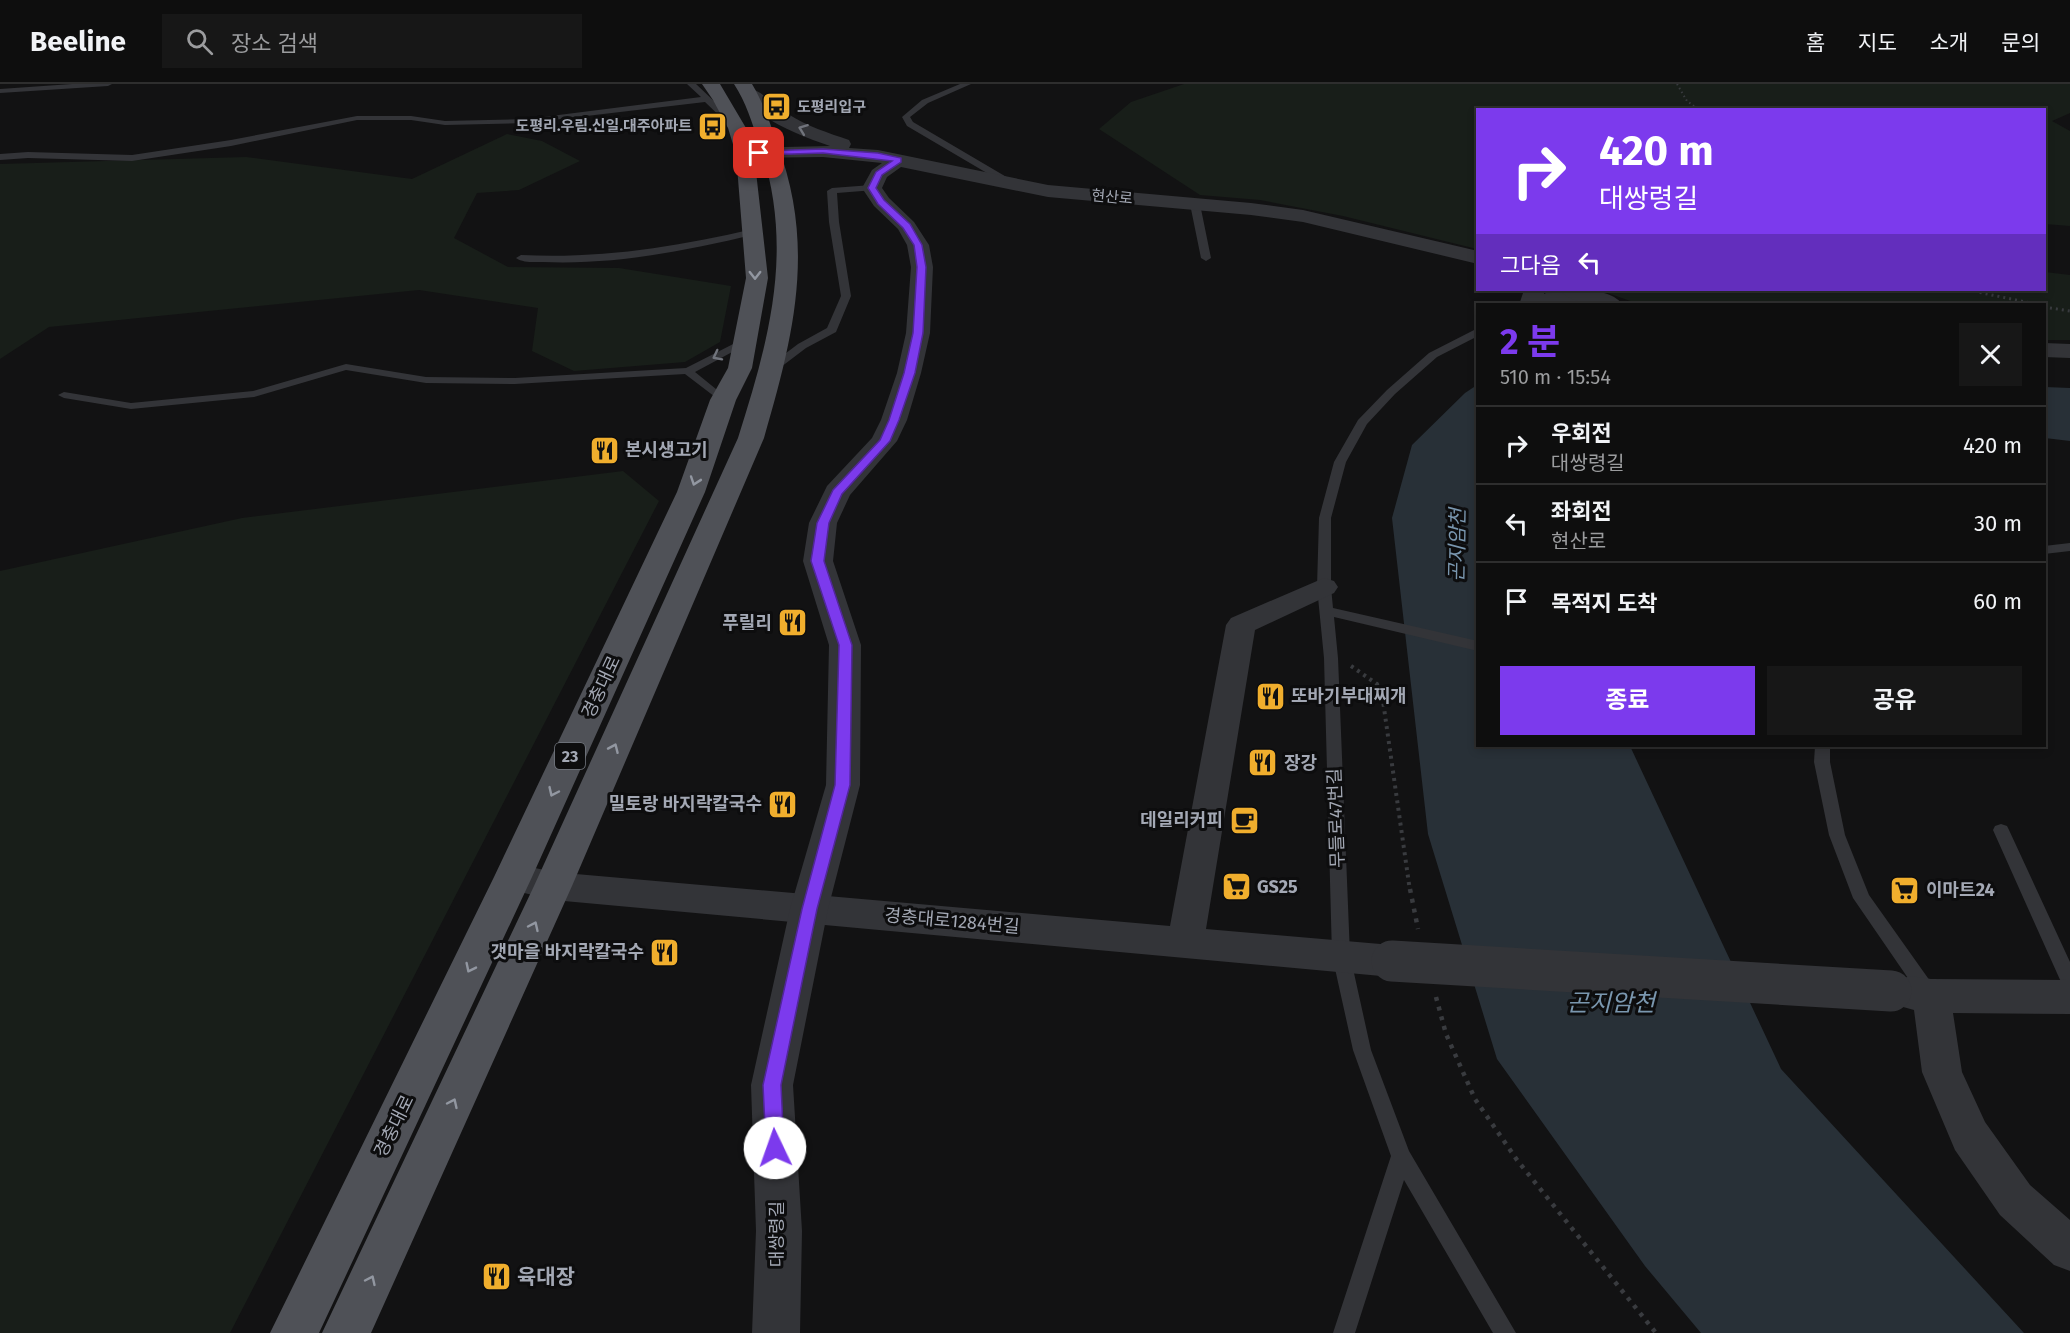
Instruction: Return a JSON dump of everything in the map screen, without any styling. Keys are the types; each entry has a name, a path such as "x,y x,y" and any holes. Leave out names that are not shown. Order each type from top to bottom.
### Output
{"main road":[{"name":"경충대로","path":"294,1333 513,878 691,492 723,400 740,368 757,278 753,232 752,145 746,89"},
{"name":"경충대로","path":"346,1333 553,886 742,459 773,368 788,272 788,225 780,186 752,145 709,92"}],"street":[{"path":"746,89 769,113 794,126 888,158"},
{"name":"현산로","path":"752,145 888,158 1058,192 1303,216 1476,258"},
{"path":"780,186 798,161 817,156 888,158"},
{"path":"872,188 888,158"},
{"name":"대쌍령길","path":"776,1333 779,1232 772,1085 809,909 843,785 845,645 818,561 823,523 837,492 884,441 894,420 909,373 918,333 922,267 918,245 907,226 881,202 872,188"},
{"path":"1574,291 1606,303"},
{"path":"1530,298 1564,298 1602,303"},
{"path":"2046,350 2070,351"},
{"path":"1185,942 1241,625 1325,599"},
{"name":"경충대로1284번길","path":"513,878 553,886 1392,961 1891,991 1931,996"},
{"path":"2070,997 1931,996 1942,1072 1970,1136 2015,1200 2070,1249"}],"lane":[{"path":"0,92 108,84"},
{"path":"691,84 709,92"},
{"path":"967,84 921,104 911,110 906,117 910,124 1012,184"},
{"path":"0,157 28,155 132,158 231,143 357,118 402,117 445,123 527,121 709,92"},
{"path":"773,368 802,346 832,330 846,296 834,222 832,190 872,188"},
{"path":"1195,204 1206,258"},
{"path":"521,258 567,261 612,259 664,252 753,232"},
{"path":"1530,298 1557,291"},
{"name":"무들로47번길","path":"1476,332 1433,355 1391,392 1362,422 1340,462 1325,518 1325,599 1331,658 1341,956 1362,1050 1401,1156 1505,1333"},
{"path":"64,395 131,406 255,394 346,367 426,380 515,381 688,371 745,341"},
{"path":"688,371 723,400"},
{"path":"2046,550 2070,547"},
{"path":"1325,599 1347,616 1476,646"},
{"path":"1822,747 1822,762 1837,835 1862,898 1931,996"},
{"path":"2001,830 2070,982"},
{"path":"1344,1333 1401,1156"}],"path":[{"path":"1677,84 1687,101 1696,108"},
{"path":"1973,291 2030,303"},
{"path":"2046,307 2070,311"}],"shaded area":[{"path":"1184,84 2070,84 2070,113 2052,121 2070,131 2070,226 2046,224 2046,108 1476,108 1476,249 1343,216 1260,200 1200,195 1099,129 1131,102"},
{"path":"507,134 542,141 580,161 519,190 477,193 454,238 508,267 619,268 731,286 720,342 685,362 574,371 532,351 538,308 419,290 49,327 0,359 0,164 246,157 412,179"},
{"path":"2046,272 2070,275 2070,340 2046,340 2046,303 1636,303 1602,291 2046,291"},
{"path":"623,471 659,501 230,1333 0,1333 0,571 242,518"}],"water":[{"name":"곤지암천","path":"1476,386 1476,747 1630,747 1781,1069 2024,1333 1701,1333 1645,1266 1497,1059 1428,834 1392,518 1412,445 1465,393"},
{"path":"2046,387 2070,388 2070,441 2046,438"}],"place":[{"name":"도평리입구","path":"776,107"},
{"name":"도평리.우림.신일.대주아파트","path":"713,126"},
{"name":"본시생고기","path":"604,450"},
{"name":"푸릴리","path":"793,623"},
{"name":"또바기부대찌개","path":"1270,696"},
{"name":"장강","path":"1263,763"},
{"name":"밀토랑 바지락칼국수","path":"783,804"},
{"name":"데일리커피","path":"1244,820"},
{"name":"GS25","path":"1236,887"},
{"name":"이마트24","path":"1905,890"},
{"name":"갯마을 바지락칼국수","path":"665,952"},
{"name":"육대장","path":"496,1277"}],"route":[{"path":"759,153 823,151 898,160 879,174 872,188 881,202 907,226 918,245 922,267 918,333 909,373 894,420 884,441 837,492 823,523 818,561 845,645 843,785 809,909 772,1085 775,1148"}]}
